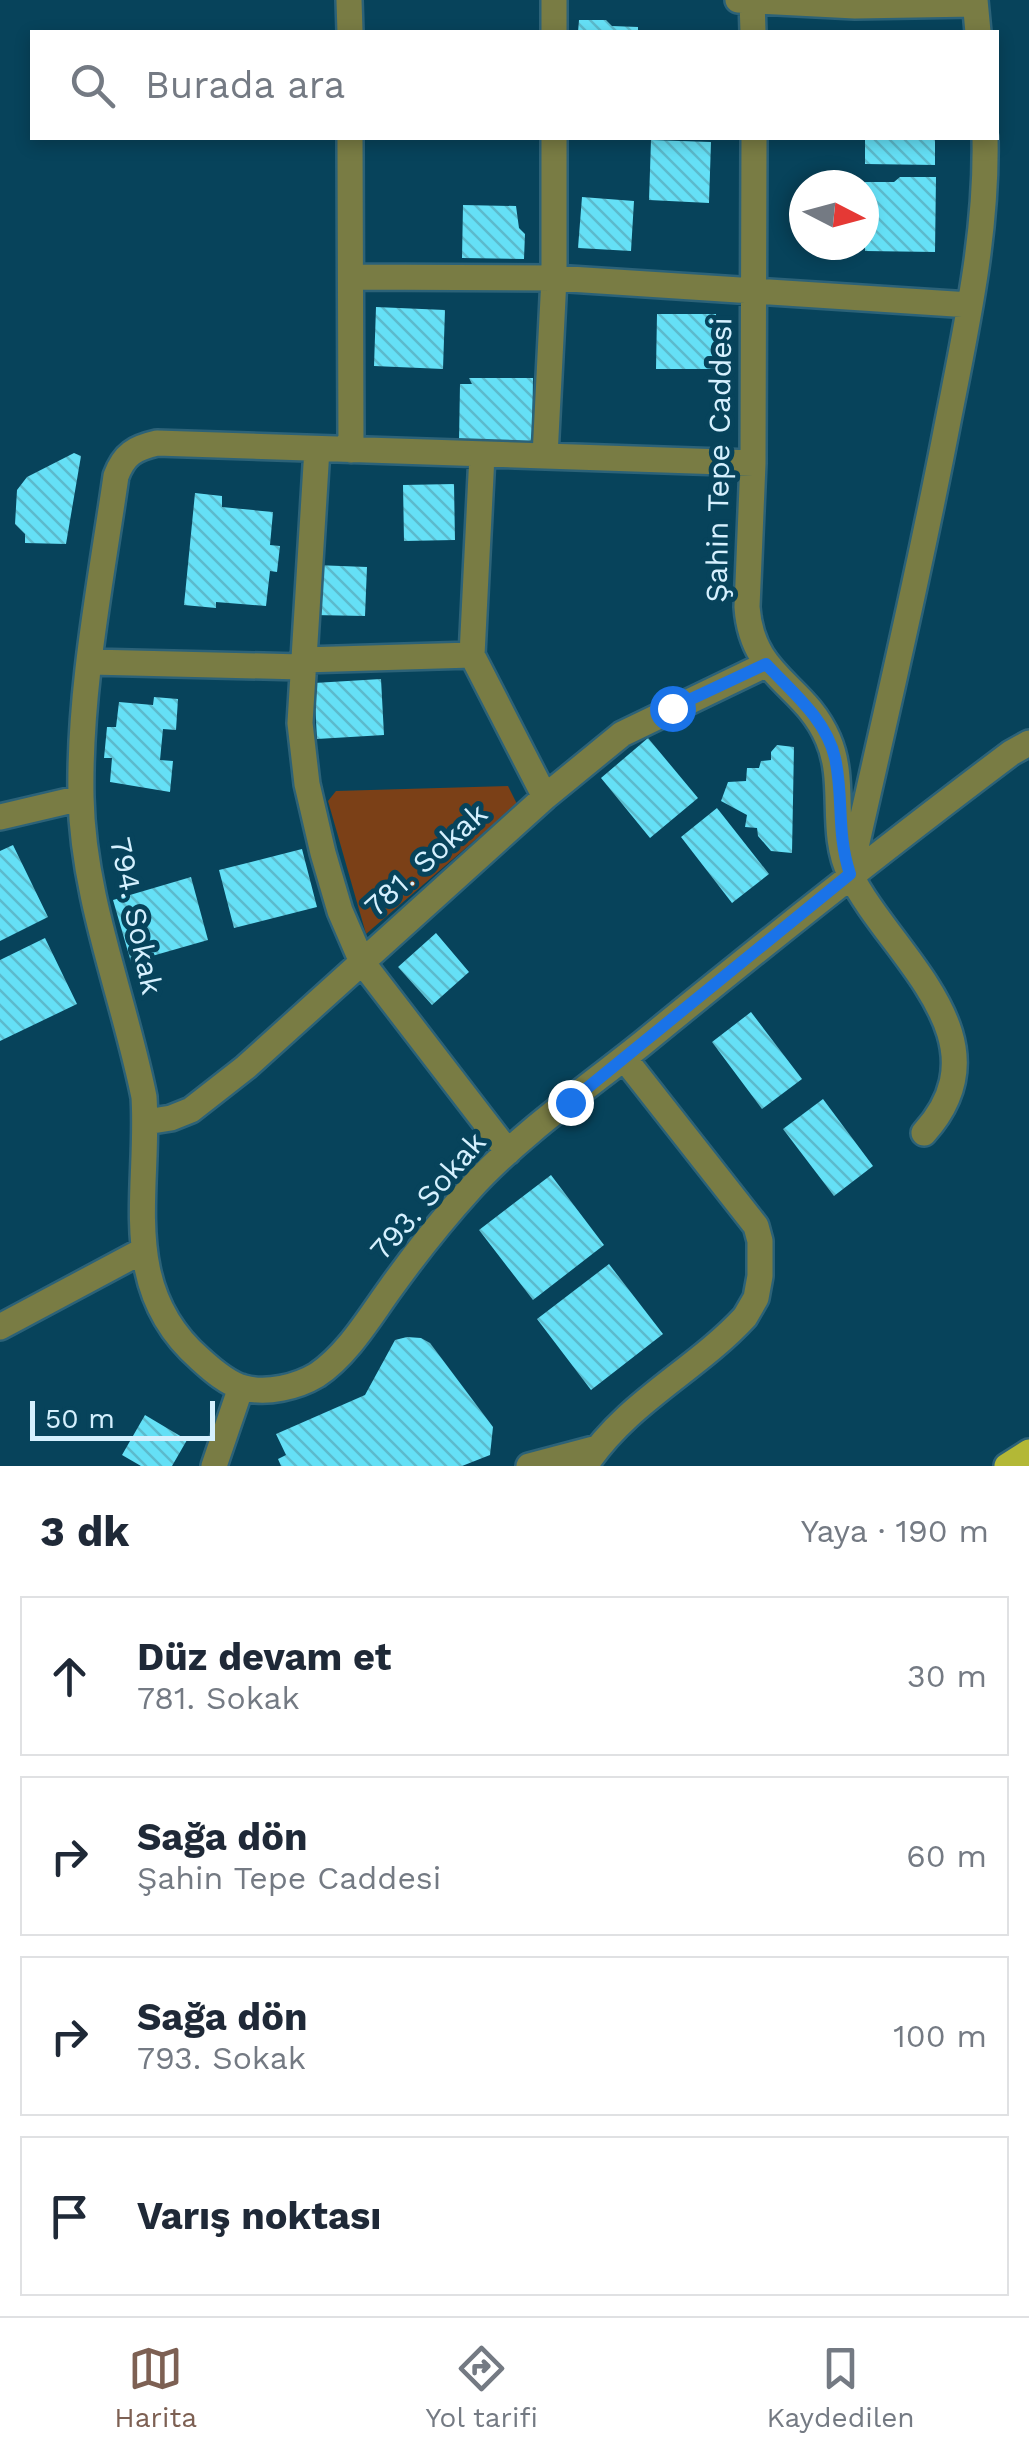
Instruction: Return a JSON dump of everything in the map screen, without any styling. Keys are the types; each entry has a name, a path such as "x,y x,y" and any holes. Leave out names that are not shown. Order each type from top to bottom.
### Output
{"main road":[{"path":"1006,1466 1029,1452"}],"street":[{"path":"350,0 350,30"},
{"path":"554,0 554,30"},
{"path":"738,0 855,6 975,2 978,30"},
{"path":"752,0 753,30"},
{"path":"350,140 352,450"},
{"path":"545,456 554,278 554,140"},
{"name":"Şahin Tepe Caddesi","path":"754,140 754,463 748,622 754,647 804,703 828,737 838,779 840,840 850,874"},
{"path":"924,1133 939,1117 953,1082 952,1039 920,975 850,874 919,570 970,305 982,227 985,140"},
{"path":"351,277 554,278 970,305"},
{"name":"794. Sokak","path":"241,1388 212,1370 174,1333 150,1278 144,1250 140,1197 146,1122 139,1073 92,884 81,798 91,662 116,476 128,454 158,443 317,449"},
{"path":"508,1152 362,962 340,911 307,784 300,723 317,449 754,463"},
{"path":"482,455 472,655 545,797"},
{"path":"91,662 303,663 472,655"},
{"name":"781. Sokak","path":"146,1122 191,1110 246,1067 545,797 622,734 766,664"},
{"name":"793. Sokak","path":"241,1388 288,1387 317,1374 333,1361 352,1342 422,1245 475,1183 508,1152 850,874 1010,752 1029,742"},
{"path":"0,817 81,798"},
{"path":"529,1466 591,1457 666,1382 736,1326 752,1308 760,1276 760,1241 747,1210 624,1058"},
{"path":"0,1327 144,1250"},
{"path":"214,1466 241,1388"}],"shaded area":[{"path":"508,786 517,804 366,934 328,801 336,791"}],"building":[{"path":"579,20 606,20 612,26 638,27 638,30 578,30"},
{"path":"651,140 711,142 709,203 649,200"},
{"path":"865,140 935,140 935,165 865,164"},
{"path":"900,177 936,177 935,252 879,251 879,182 894,182"},
{"path":"582,197 634,201 631,251 578,248"},
{"path":"463,205 516,206 519,228 525,234 524,259 462,258"},
{"path":"376,307 445,310 443,369 374,366"},
{"path":"657,314 716,314 716,369 656,369"},
{"path":"469,378 533,378 532,442 459,441 460,384 472,384"},
{"path":"74,453 81,456 66,544 25,543 25,534 15,524 17,490 27,477"},
{"path":"454,484 455,540 404,541 403,485"},
{"path":"195,493 222,496 222,507 273,512 270,545 280,546 277,572 270,571 266,606 216,602 216,608 184,605"},
{"path":"315,565 367,567 365,616 313,615"},
{"path":"381,679 384,735 317,739 314,683"},
{"path":"154,697 178,699 176,730 163,729 160,760 173,761 170,792 110,782 112,758 104,758 107,727 116,727 119,702 153,705"},
{"path":"648,738 698,798 650,838 601,778"},
{"path":"777,745 794,747 792,853 771,851 758,836 757,828 745,827 747,815 721,801 728,782 746,781 747,768 759,768 761,761 771,760"},
{"path":"717,808 769,874 732,903 681,837"},
{"path":"13,845 48,917 0,941 0,851"},
{"path":"302,849 317,907 234,928 219,870"},
{"path":"191,877 208,940 131,962 113,900"},
{"path":"436,933 469,972 432,1005 398,967"},
{"path":"45,938 77,1004 0,1041 0,960"},
{"path":"751,1012 802,1079 762,1109 712,1042"},
{"path":"823,1099 873,1166 834,1196 783,1129"},
{"path":"551,1175 604,1245 533,1300 479,1230"},
{"path":"609,1264 663,1334 591,1390 537,1319"},
{"path":"407,1337 430,1343 493,1427 490,1455 462,1466 281,1466 278,1459 286,1455 276,1434 365,1395 395,1340"},
{"path":"145,1415 187,1440 172,1466 141,1466 122,1455"}],"route":[{"path":"570,1102 850,874 840,840 838,779 828,737 804,703 766,664 672,708"}]}
